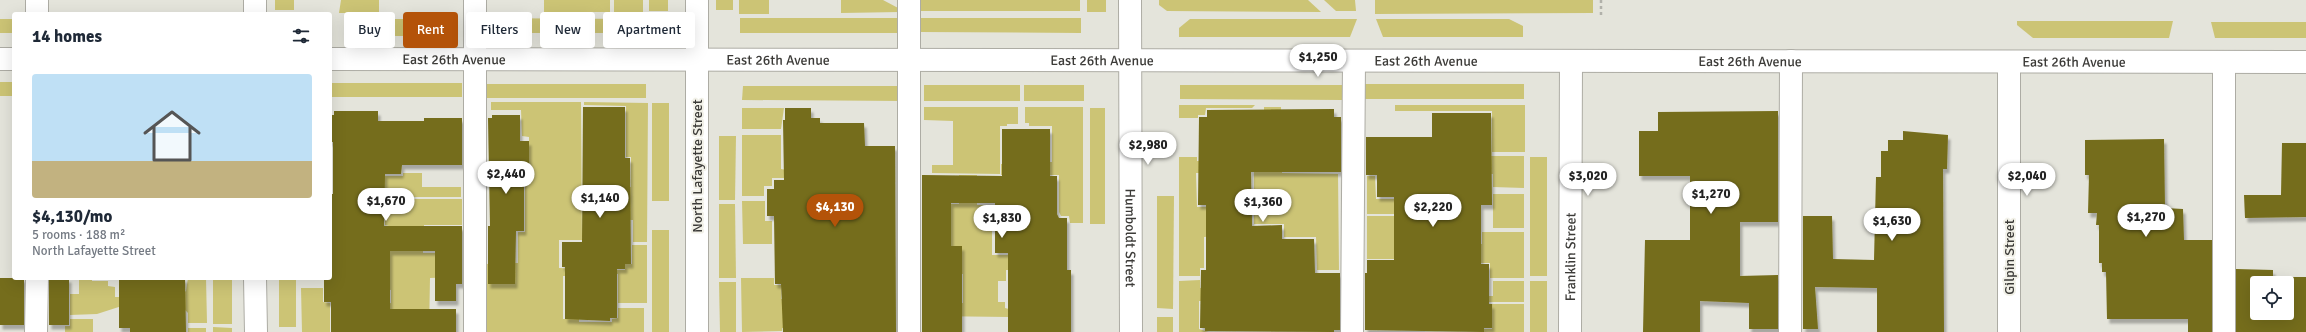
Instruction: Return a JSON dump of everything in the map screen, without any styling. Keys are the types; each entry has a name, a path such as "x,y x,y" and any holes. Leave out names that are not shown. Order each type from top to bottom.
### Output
{"street":[{"path":"37,0 37,12"},
{"path":"255,0 255,12"},
{"path":"475,0 475,332"},
{"name":"North Lafayette Street","path":"697,0 697,332"},
{"path":"909,0 909,332"},
{"name":"Humboldt Street","path":"1130,0 1131,332"},
{"path":"0,59 12,59"},
{"name":"East 26th Avenue","path":"332,59 2306,62"},
{"path":"1352,332 1354,61"},
{"name":"Franklin Street","path":"1570,332 1571,61"},
{"path":"1790,332 1791,61"},
{"name":"Gilpin Street","path":"2009,62 2009,332"},
{"path":"2224,62 2224,332"},
{"path":"36,332 37,280"},
{"path":"256,280 256,332"}],"path":[{"path":"1601,0 1601,16"}],"shaded area":[{"path":"275,0 294,0 294,10 275,10"},
{"path":"341,0 379,0 379,12 339,13"},
{"path":"544,0 610,0 610,12 544,12"},
{"path":"614,0 643,0 643,12 614,12"},
{"path":"649,0 668,0 668,11 649,11"},
{"path":"716,0 733,0 733,10 716,10"},
{"path":"739,0 769,0 769,14 739,14"},
{"path":"841,0 883,0 900,9 900,12 841,13"},
{"path":"920,0 1080,0 1080,11 920,11"},
{"path":"1087,0 1106,0 1106,12 1087,12"},
{"path":"1159,0 1308,0 1321,12 1167,11 1159,5"},
{"path":"1324,0 1355,0 1356,11 1336,11"},
{"path":"1375,0 1593,0 1593,13 1375,14"},
{"path":"532,18 540,18 540,33 532,33"},
{"path":"740,18 901,18 901,33 740,33"},
{"path":"920,18 1081,18 1081,33 920,32"},
{"path":"0,19 12,19 12,33 0,33"},
{"path":"395,19 403,19 403,36 395,36"},
{"path":"595,19 603,19 603,33 595,33"},
{"path":"1190,19 1357,19 1350,37 1179,37 1179,28"},
{"path":"1376,19 1509,19 1523,26 1523,37 1383,37"},
{"path":"2017,21 2173,21 2169,38 2033,38 2017,25"},
{"path":"2211,22 2306,22 2306,38 2215,38"},
{"path":"0,82 12,82 12,96 0,96"},
{"path":"332,83 462,83 462,97 332,97"},
{"path":"485,84 646,84 646,98 485,98"},
{"path":"1362,84 1524,84 1524,99 1362,99"},
{"path":"924,85 1020,85 1020,101 924,101"},
{"path":"1024,85 1084,85 1084,101 1024,101"},
{"path":"1180,85 1343,85 1343,100 1180,99"},
{"path":"743,86 905,86 905,101 742,100"},
{"path":"491,102 581,102 582,240 559,240 559,268 582,269 574,276 563,276 563,319 579,319 579,322 612,322 612,319 618,318 618,308 644,308 644,332 486,332 486,264 518,263 518,232 525,232 525,174 529,173 529,137 522,136 521,110 491,110"},
{"path":"584,102 648,103 647,242 633,242 633,220 625,220 625,187 631,187 631,157 626,157 626,106 584,105"},
{"path":"652,103 669,103 669,201 652,201"},
{"path":"1179,105 1255,105 1252,108 1206,108 1205,115 1198,115 1198,118 1179,118"},
{"path":"1395,105 1525,105 1525,152 1492,152 1492,111 1395,111"},
{"path":"924,107 1018,107 1018,124 1007,124 1007,126 1000,126 1000,174 932,173 932,165 953,165 953,121 924,120"},
{"path":"1025,107 1083,107 1083,223 1070,223 1069,216 1061,216 1059,212 1059,175 1001,175 1001,164 1052,162 1052,126 1029,126 1029,123 1025,123"},
{"path":"1264,107 1281,107 1282,173 1338,174 1339,270 1317,270 1316,237 1284,237 1284,224 1254,224 1254,169 1264,169"},
{"path":"742,108 784,108 781,129 742,129"},
{"path":"1090,108 1105,108 1105,224 1090,224"},
{"path":"742,135 781,135 781,169 830,178 772,178 772,186 764,186 764,196 742,196"},
{"path":"719,136 736,136 735,200 719,200"},
{"path":"1474,156 1524,156 1524,188 1493,187 1493,174 1452,174"},
{"path":"1179,157 1197,157 1197,161 1206,161 1206,173 1196,173 1197,207 1252,206 1252,224 1215,236 1204,237 1204,268 1200,268 1200,276 1179,276"},
{"path":"1530,157 1547,157 1547,276 1530,276"},
{"path":"403,173 422,173 422,187 461,187 461,197 385,197 385,193 380,193 380,176 403,176"},
{"path":"959,175 977,175 977,205 1057,205 1057,213 1010,212 1003,230 992,230 992,255 1015,255 1046,270 1006,270 1006,281 998,281 998,302 1005,302 1005,308 1009,309 1009,317 929,316 929,304 963,303 963,274 924,274 924,204 959,204"},
{"path":"1367,176 1375,176 1376,199 1407,199 1410,214 1367,214"},
{"path":"1493,194 1524,194 1524,228 1493,228"},
{"path":"1157,196 1174,196 1173,309 1157,308"},
{"path":"385,199 462,199 462,225 424,225 424,236 389,236 389,226 385,225"},
{"path":"742,201 765,201 765,221 772,221 772,244 743,244"},
{"path":"719,204 735,204 736,278 719,278"},
{"path":"1367,216 1394,216 1394,237 1409,237 1400,259 1367,259"},
{"path":"652,230 669,230 669,332 652,332"},
{"path":"1482,232 1524,232 1524,278 1490,278 1490,263 1430,263 1430,244 1482,244"},
{"path":"423,238 423,253 456,253 457,277 430,278 429,332 390,332 383,304 391,303 391,290 383,289 385,250"},
{"path":"632,245 647,245 647,303 618,303 618,274 612,274 612,270 625,270 625,264 632,264"},
{"path":"741,278 774,278 774,285 781,285 781,299 842,298 866,328 782,328 782,331 742,332"},
{"path":"79,280 108,281 108,286 115,287 115,297 128,297 128,304 97,314 70,315 70,294 79,294"},
{"path":"188,280 206,280 207,323 188,323 188,313 175,299 186,291"},
{"path":"213,280 232,280 232,324 213,324"},
{"path":"279,280 296,280 296,327 279,327"},
{"path":"1200,280 1200,288 1205,288 1205,301 1199,301 1199,329 1209,332 1179,332 1179,281"},
{"path":"1493,281 1524,281 1524,302 1431,302 1431,296 1493,296"},
{"path":"1530,281 1547,281 1547,332 1530,332"},
{"path":"719,282 736,282 736,332 720,332"},
{"path":"301,288 323,288 323,302 330,303 330,332 302,332"},
{"path":"1492,304 1524,304 1524,332 1484,332 1484,329 1492,329"},
{"path":"1157,317 1173,317 1173,332 1157,332"},
{"path":"70,319 93,319 93,332 65,332 65,326 70,326"},
{"path":"213,327 232,328 232,332 213,332"},
{"path":"188,328 206,328 206,332 188,332"}],"building":[{"path":"583,107 625,107 625,158 630,158 631,264 625,264 625,269 617,269 617,318 610,318 610,321 565,319 565,267 562,267 562,242 582,242"},
{"path":"785,108 811,108 811,118 820,118 820,123 864,123 865,146 895,146 896,332 783,332 781,284 775,284 774,216 767,216 767,189 774,189 774,180 784,180 783,120 785,120"},
{"path":"1334,109 1334,117 1341,117 1341,172 1251,172 1252,226 1282,225 1282,239 1314,239 1315,273 1340,273 1340,330 1334,330 1334,332 1205,331 1205,328 1200,328 1201,270 1206,270 1206,205 1198,205 1199,117 1207,117 1207,110"},
{"path":"334,111 378,111 378,121 424,121 424,118 462,118 462,165 402,165 401,174 385,174 384,226 462,226 462,284 456,284 456,301 435,301 435,251 390,251 390,309 456,309 456,332 331,332 331,302 324,302 324,280 332,280 332,115 334,115"},
{"path":"1778,111 1778,222 1740,222 1740,276 1778,275 1778,329 1749,329 1749,303 1700,301 1700,332 1643,332 1645,240 1690,240 1690,176 1639,176 1639,131 1658,131 1658,112"},
{"path":"1432,113 1491,113 1492,205 1481,205 1481,264 1489,264 1489,304 1492,304 1492,328 1484,328 1484,332 1365,330 1365,273 1367,273 1367,260 1394,260 1394,197 1377,197 1377,175 1366,175 1366,137 1432,137"},
{"path":"492,115 520,115 520,141 529,141 529,172 524,172 524,231 516,231 515,284 488,284 488,226 490,226 488,118 492,118"},
{"path":"1002,129 1050,129 1050,176 1057,176 1057,214 1059,218 1067,218 1067,270 1071,270 1071,332 1008,332 1008,253 995,253 995,203 951,203 951,246 962,246 962,332 922,332 922,175 1002,176"},
{"path":"1903,131 1948,135 1947,169 1943,169 1944,332 1877,332 1877,288 1815,287 1818,329 1803,329 1803,216 1832,216 1833,259 1874,260 1876,177 1881,177 1881,151 1888,151 1888,140 1903,140"},
{"path":"2164,139 2165,208 2183,209 2184,240 2212,240 2212,332 2188,332 2188,319 2107,319 2106,272 2102,272 2102,263 2099,263 2099,225 2096,225 2097,213 2088,213 2089,175 2085,175 2085,140"},
{"path":"2282,143 2306,143 2306,217 2245,218 2244,195 2281,195"},
{"path":"2236,269 2273,270 2273,276 2250,276 2250,320 2294,320 2294,277 2306,277 2306,332 2236,332"},
{"path":"0,278 24,280 24,325 0,325"},
{"path":"49,280 69,280 69,325 49,325"},
{"path":"119,280 185,280 186,332 130,332 130,328 119,328"}]}
